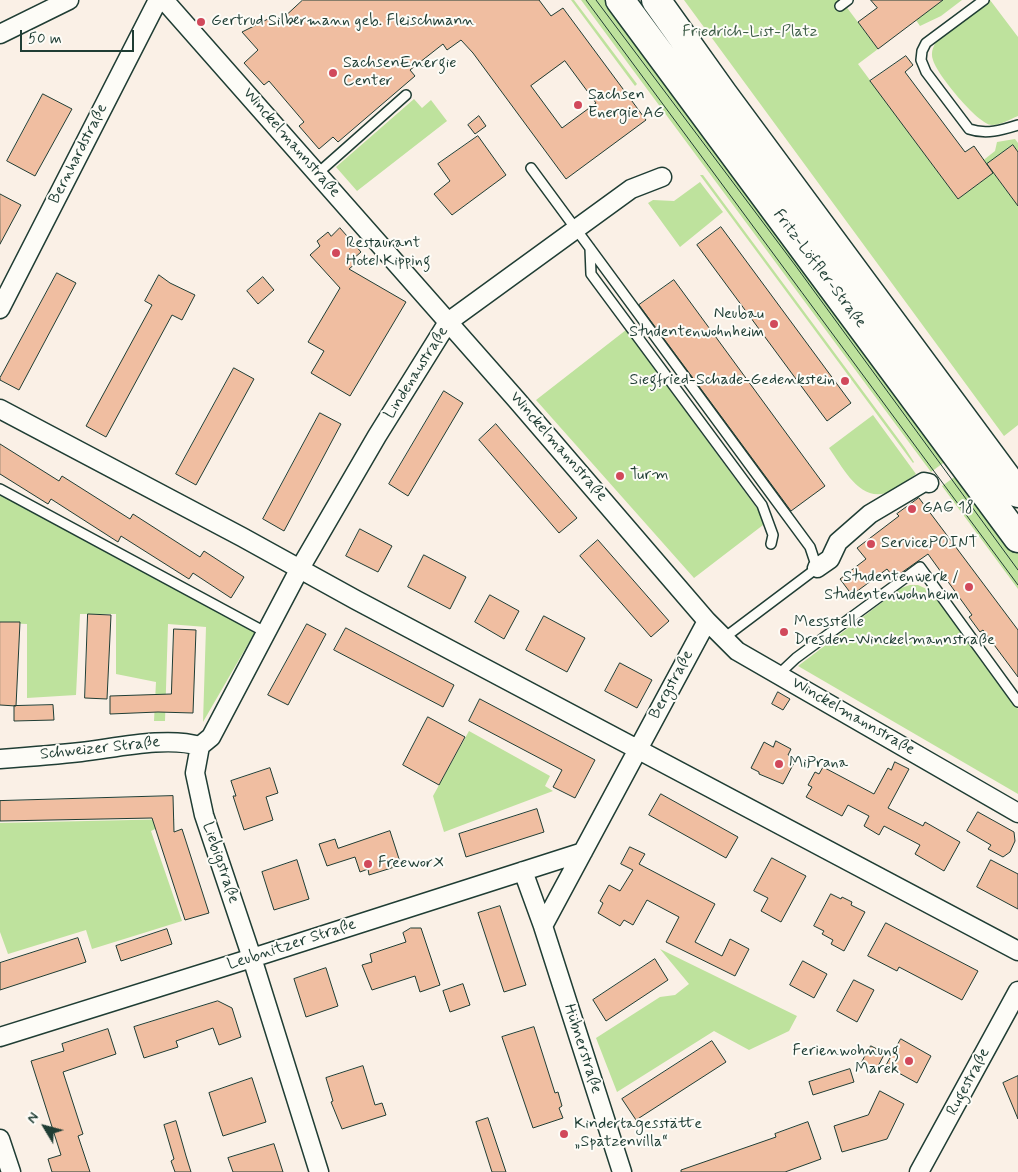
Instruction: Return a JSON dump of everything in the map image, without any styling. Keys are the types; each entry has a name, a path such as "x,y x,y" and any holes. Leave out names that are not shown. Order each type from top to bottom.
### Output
{"main road":[{"name":"Fritz-Löffler-Straße","path":"620,0 1018,538"},
{"name":"Fritz-Löffler-Straße","path":"656,0 723,94 1018,493"}],"street":[{"path":"0,34 69,0"},
{"name":"Bernhardstraße","path":"0,309 158,0"},
{"name":"Winckelmannstraße","path":"164,0 448,322 707,621 737,651 1018,812"},
{"name":"Lindenaustraße","path":"299,570 377,436 448,322 575,228 632,189 662,178"},
{"path":"0,409 299,570 1018,951"},
{"path":"817,568 830,558 838,542 870,514 924,482 929,483"},
{"path":"200,746 211,737 299,570"},
{"name":"Bergstraße","path":"638,749 707,621"},
{"name":"Schweizer Straße","path":"0,759 78,753 167,742 187,742 200,746"},
{"name":"Liebigstraße","path":"200,746 195,773 204,815 320,1172"},
{"path":"542,926 638,749"},
{"name":"Leubnitzer Straße","path":"0,1037 583,852"},
{"name":"Hübnerstraße","path":"523,872 622,1172"},
{"name":"Rugestraße","path":"917,1172 950,1118 1018,991"},
{"path":"0,1139 11,1172"}],"lane":[{"path":"840,6 848,0"},
{"path":"984,0 926,43 922,50 921,60 926,72 969,129 977,132 999,131 1018,125"},
{"path":"318,174 406,95"},
{"path":"531,168 810,547 817,568 724,638"},
{"path":"590,248 591,274 762,505 773,535 770,544"},
{"path":"0,489 267,633"},
{"path":"779,674 796,658 920,567 1018,702"}],"green space":[{"path":"571,0 574,0 637,84 635,86"},
{"path":"581,0 609,0 950,458 931,472"},
{"name":"Friedrich-List-Platz","path":"684,0 851,0 845,5 878,49 858,64 958,199 985,179 976,166 995,151 997,142 1015,139 1018,143 1018,152 1013,145 987,164 1018,206 1018,425 1004,436"},
{"path":"943,0 962,0 941,16 920,26 916,20"},
{"path":"990,0 1018,37 1018,116 995,125 986,123 977,117 958,97 936,67 932,54 934,45 939,38"},
{"path":"414,99 422,108 431,100 447,121 357,191 336,167"},
{"path":"700,175 703,175 905,448 913,463"},
{"path":"700,182 723,212 680,247 648,203 653,200 674,201"},
{"path":"626,330 767,522 694,578 536,400"},
{"path":"873,415 916,474 893,490 882,494 872,494 863,490 848,475 829,448"},
{"path":"960,473 1018,551 1018,589 942,486"},
{"path":"0,494 255,632 203,722 206,627 168,624 165,721 154,721 156,682 116,674 116,614 80,614 76,695 27,698 27,624 0,623"},
{"path":"918,585 933,592 1018,709 1018,794 798,666 901,588"},
{"path":"469,731 550,776 545,786 553,791 444,832 433,796"},
{"path":"175,819 151,831 182,921 92,949 86,930 8,954 0,932 0,823"},
{"path":"660,949 797,1016 789,1031 749,1050 714,1031 617,1092 596,1038 660,997 675,995 689,984"}],"building":[{"name":"SachsenEnergie Center","path":"303,0 539,0 551,16 563,8 646,120 566,179 473,53 461,40 447,50 443,44 410,70 415,76 338,142 333,137 319,149 299,126 304,122 269,81 264,85 244,63 258,50 242,32 270,18 275,25","holes":["565,61 596,103 562,128 531,86"]},
{"path":"871,0 943,0 878,49 858,22 877,8"},
{"path":"906,56 913,65 905,72 965,152 974,146 993,173 958,199 870,81"},
{"path":"43,94 72,109 35,176 7,161"},
{"path":"479,116 486,126 475,134 468,125"},
{"path":"478,136 506,175 452,215 434,194 450,181 438,164"},
{"path":"1013,145 1018,152 1018,206 987,164"},
{"path":"0,194 21,205 0,244"},
{"name":"Neubau Studentenwohnheim","path":"721,227 851,403 827,421 697,245"},
{"path":"340,228 361,252 353,259 356,263 349,269 406,302 350,396 311,373 324,351 308,342 340,288 310,255 320,246 317,241 328,232 331,236"},
{"path":"57,273 76,283 19,390 0,380 0,378"},
{"path":"159,275 170,283 195,295 182,320 172,315 106,437 86,426 152,305 145,301"},
{"path":"263,277 274,290 258,304 247,291"},
{"path":"674,280 825,486 791,511 639,305"},
{"path":"234,368 254,379 196,485 176,474"},
{"path":"444,391 463,403 408,496 389,484"},
{"path":"320,413 341,424 284,531 263,519"},
{"path":"496,424 577,518 559,533 479,440"},
{"path":"0,444 59,481 62,476 130,519 133,514 200,557 204,551 244,577 231,598 193,573 189,579 121,536 118,542 51,499 48,504 0,474"},
{"name":"Studentenwerk / Studentenwohnheim","path":"919,498 1018,630 1018,677 983,630 980,632 969,617 972,615 928,554 894,578 887,569 852,595 840,579 866,559 857,548"},
{"path":"360,529 392,546 378,572 346,556"},
{"path":"598,540 669,621 651,637 580,556"},
{"path":"424,555 466,577 450,609 408,587"},
{"path":"490,595 519,611 504,639 475,622"},
{"path":"88,614 111,615 107,699 85,698"},
{"path":"544,616 585,638 567,672 526,650"},
{"path":"0,622 20,622 16,706 0,705"},
{"path":"307,624 326,634 288,705 268,695"},
{"path":"346,628 454,685 443,707 334,650"},
{"path":"174,629 196,630 193,713 110,714 110,696 171,694"},
{"path":"620,663 652,680 637,708 605,691"},
{"path":"778,692 790,699 783,710 772,704"},
{"path":"480,699 595,760 575,798 553,787 562,770 469,721"},
{"path":"53,705 54,720 14,721 14,706"},
{"path":"428,717 465,737 439,785 403,765"},
{"path":"776,741 791,749 788,755 796,759 783,784 759,774 759,772 751,768 764,742 773,747"},
{"path":"895,762 909,769 888,808 923,826 925,822 960,842 944,871 915,854 920,845 884,826 879,835 864,826 869,816 848,805 842,816 806,797 812,787 808,785 815,772 819,774 823,767 874,794 888,768 891,770"},
{"path":"270,768 278,793 266,797 273,820 244,830 233,796 236,796 231,781"},
{"path":"661,794 738,837 726,858 649,815"},
{"path":"173,796 174,832 182,829 209,913 185,920 152,818 0,821 0,801"},
{"path":"537,809 544,832 466,857 459,834"},
{"path":"978,812 1014,832 1015,841 1010,852 1003,857 988,849 991,845 967,831"},
{"path":"390,831 401,865 369,875 368,869 360,872 355,857 327,866 319,844 335,839 338,848"},
{"path":"630,847 645,854 639,864 715,904 695,942 722,956 730,939 749,949 735,976 666,942 679,917 647,900 633,925 624,920 620,926 598,913 603,903 600,901 609,885 620,891 633,870 621,864"},
{"path":"772,858 806,876 781,922 761,911 768,898 754,891"},
{"path":"297,860 309,899 274,910 262,872"},
{"path":"991,860 1018,874 1018,909 977,887"},
{"path":"831,894 852,902 851,905 865,912 844,951 831,944 833,940 822,934 824,931 814,926"},
{"path":"500,906 526,985 504,992 478,913"},
{"path":"886,923 978,971 962,1000 899,967 897,971 868,956"},
{"path":"411,928 421,928 440,985 420,992 415,976 372,990 362,965 372,962 370,954 406,942 403,933"},
{"path":"167,929 172,944 121,961 116,946"},
{"path":"78,938 86,962 0,990 0,963"},
{"path":"655,959 668,980 606,1021 593,1000"},
{"path":"803,961 827,974 814,998 790,985"},
{"path":"326,968 338,1006 306,1017 294,979"},
{"path":"854,980 874,990 857,1022 837,1011"},
{"path":"463,984 470,1005 450,1012 443,991"},
{"path":"218,1001 232,1008 241,1037 219,1045 213,1028 176,1041 178,1047 144,1058 134,1027"},
{"path":"534,1027 555,1093 558,1092 562,1106 559,1108 563,1118 533,1128 502,1037"},
{"path":"108,1029 116,1054 63,1072 83,1134 78,1136 90,1172 52,1172 48,1159 61,1155 31,1061 64,1051 62,1044"},
{"name":"Ferienwohnung Marek","path":"901,1039 931,1056 917,1083 886,1066"},
{"path":"712,1041 726,1062 636,1120 622,1099"},
{"path":"871,1046 885,1053 876,1070 862,1062"},
{"path":"363,1066 375,1105 382,1103 386,1115 342,1129 331,1102 333,1101 326,1078"},
{"path":"850,1069 854,1082 813,1095 809,1082"},
{"path":"1018,1076 1018,1119 1003,1083"},
{"path":"252,1078 266,1122 223,1136 209,1093"},
{"path":"880,1091 904,1104 887,1139 842,1152 834,1126 868,1115"},
{"path":"488,1118 506,1172 492,1172 476,1122"},
{"path":"176,1121 191,1172 175,1172 171,1161 174,1159 164,1125"},
{"path":"808,1122 821,1159 785,1172 681,1172 681,1170 776,1137 775,1134"},
{"path":"274,1144 283,1172 233,1172 228,1158"}],"tram line":[{"path":"586,0 1018,585"},
{"path":"596,0 795,265 1018,570"}],"place":[{"name":"Gertrud Silbermann geb. Fleischmann","path":"201,22"},
{"name":"SachsenEnergie Center","path":"333,73"},
{"name":"Sachsen Energie AG","path":"578,105"},
{"name":"Restaurant Hotel Kipping","path":"336,253"},
{"name":"Neubau Studentenwohnheim","path":"774,324"},
{"name":"Siegfried-Schade-Gedenkstein","path":"845,381"},
{"name":"Turm","path":"620,476"},
{"name":"GAG 18","path":"912,509"},
{"name":"ServicePOINT","path":"871,544"},
{"name":"Studentenwerk / Studentenwohnheim","path":"969,587"},
{"name":"Messstelle Dresden-Winckelmannstraße","path":"784,632"},
{"name":"MiPrana","path":"779,764"},
{"name":"FreeworX","path":"368,864"},
{"name":"Ferienwohnung Marek","path":"909,1061"},
{"name":"Kindertagesstätte „Spatzenvilla“","path":"564,1134"}]}
